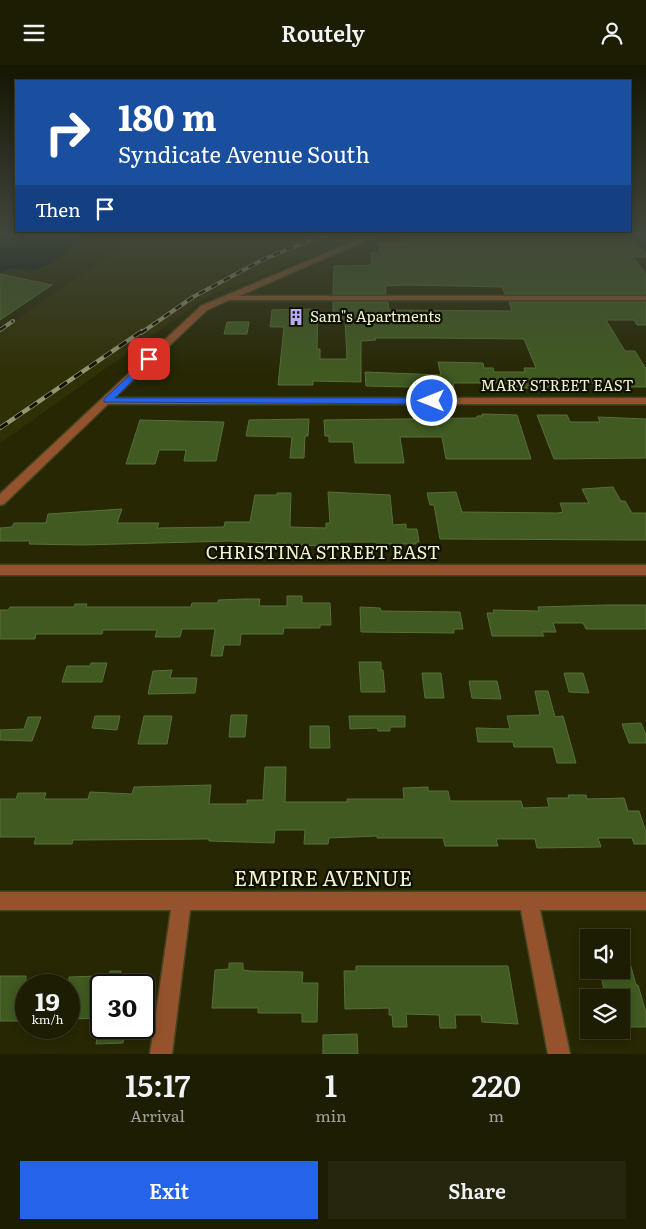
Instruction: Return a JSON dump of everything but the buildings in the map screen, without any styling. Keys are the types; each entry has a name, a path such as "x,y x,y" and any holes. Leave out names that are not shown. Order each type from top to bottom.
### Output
{"street":[{"path":"0,501 204,307 265,281"},
{"path":"225,298 646,298"},
{"name":"MARY STREET EAST","path":"107,401 646,401"},
{"name":"CHRISTINA STREET EAST","path":"0,571 646,571"},
{"name":"EMPIRE AVENUE","path":"0,901 646,901"},
{"path":"161,1054 182,901"},
{"path":"529,901 559,1054"}],"shaded area":[{"path":"72,281 246,281 210,295 0,443 0,331"}],"railway":[{"path":"141,333 193,297 223,281"},
{"path":"0,330 13,321"},
{"path":"0,428 142,331"}],"place":[{"name":"Sam\"s Apartments","path":"296,317"}],"route":[{"path":"149,359 107,401 432,401"}]}
